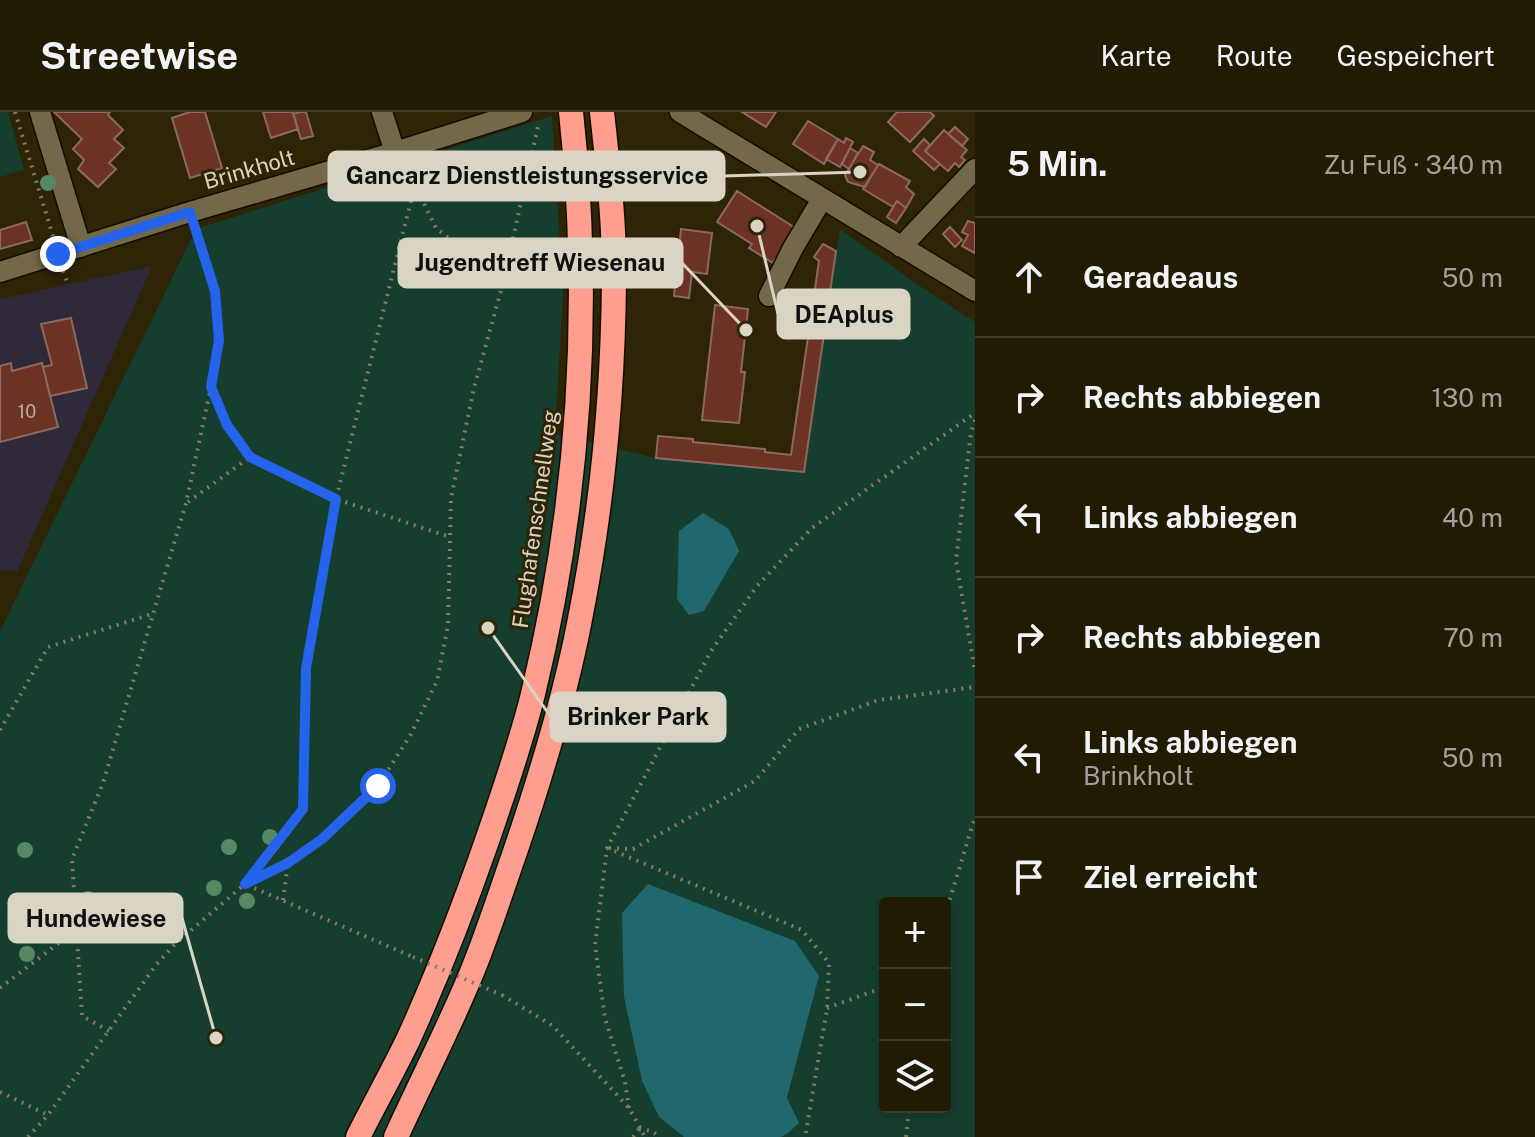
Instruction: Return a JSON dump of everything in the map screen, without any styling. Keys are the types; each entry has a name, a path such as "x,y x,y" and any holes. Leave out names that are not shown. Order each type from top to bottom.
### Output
{"highway":[{"name":"Flughafenschnellweg","path":"358,1137 406,1043 474,879 509,776 550,619 572,470 580,378 580,219 571,112"},
{"path":"396,1137 472,971 502,890 533,800 580,621 593,545 611,376 614,279 609,174 602,112"}],"street":[{"path":"40,112 81,247"},
{"path":"382,112 399,151"},
{"name":"Brinkholt","path":"0,272 522,112"},
{"path":"680,112 975,291"},
{"path":"901,247 975,169"},
{"path":"769,296 822,199"}],"path":[{"path":"15,112 58,254"},
{"path":"245,884 288,863 322,839 378,786 411,734 437,681 448,625 451,498 474,388 503,283 541,112"},
{"path":"399,151 436,228 503,283"},
{"path":"28,1137 48,1115 156,965 175,944 245,884 303,809 306,668 336,499 415,185"},
{"path":"109,1031 82,1016 72,859 103,783 155,613 186,503 211,387 219,340 215,291 190,212"},
{"path":"211,387 227,425 250,457 336,499 450,537"},
{"path":"645,1137 629,1108 625,1082 605,1018 595,945 607,848 711,651 757,586 812,528 975,413"},
{"path":"975,420 956,561 975,671"},
{"path":"186,503 250,457"},
{"path":"0,730 48,647 155,613"},
{"path":"607,848 633,849 755,781 799,729 879,700 975,687"},
{"path":"951,897 975,817"},
{"path":"607,848 802,930 829,963 827,1009 805,1137"},
{"path":"283,900 288,863"},
{"path":"245,884 502,995 553,1026 629,1108"},
{"path":"0,988 77,929"},
{"path":"827,1009 879,989"},
{"path":"0,1092 48,1115"},
{"path":"906,1137 908,1113"},
{"path":"633,1137 639,1129"},
{"path":"639,1129 652,1131 660,1137"}],"shaded area":[{"path":"152,266 17,572 0,570 0,299"}],"green space":[{"path":"0,112 8,112 24,170 0,177"},
{"path":"552,116 563,292 555,434 656,458 803,472 840,229 975,322 975,1137 781,1137 788,1133 787,1099 819,976 624,997 642,1081 659,1117 684,1137 0,1137 0,631 196,229"}],"water":[{"path":"703,513 729,529 739,551 704,611 689,615 677,599 679,531"},
{"path":"648,884 795,941 819,976 787,1098 799,1123 781,1137 684,1137 659,1117 642,1081 624,997 622,913"}],"building":[{"path":"54,112 110,112 108,115 123,130 114,139 124,148 109,163 116,169 98,187 78,169 84,160 73,149 82,139"},
{"path":"190,112 205,112 222,168 190,178 172,118"},
{"path":"263,112 293,112 298,129 271,138"},
{"path":"306,112 313,136 301,139 293,114"},
{"path":"742,112 776,112 766,127"},
{"path":"897,112 930,112 934,116 910,142 888,122"},
{"path":"808,121 838,139 824,164 793,144"},
{"path":"955,127 968,139 962,146 948,134"},
{"path":"944,130 967,150 961,157 965,160 959,167 955,163 948,171 925,151"},
{"path":"846,138 853,142 840,167 826,159 838,139 844,143"},
{"path":"924,139 930,145 925,151 940,164 934,170 913,151"},
{"path":"863,146 874,152 870,160 878,165 865,187 848,182 845,175"},
{"path":"850,148 858,153 849,169 842,164"},
{"path":"879,164 910,181 906,187 914,194 906,208 897,201 893,207 863,189"},
{"path":"737,191 797,229 773,263 749,248 752,244 717,222"},
{"path":"897,201 906,208 896,223 887,217"},
{"path":"968,221 975,223 975,253 962,246 968,235 962,232"},
{"path":"26,222 32,240 0,249 0,230"},
{"path":"950,227 962,240 955,247 943,234"},
{"path":"681,229 712,233 707,274 692,272 689,298 674,296"},
{"path":"823,244 836,251 804,472 656,458 658,436 791,455 819,261 814,257"},
{"path":"715,305 748,309 739,423 702,420"},
{"path":"71,318 87,388 50,396 43,367 52,365 41,324"},
{"path":"11,363 12,371 42,363 58,427 0,442 0,366"}],"place":[{"name":"Gancarz Dienstleistungsservice","path":"860,172"},
{"name":"DEAplus","path":"757,226"},
{"name":"Jugendtreff Wiesenau","path":"746,330"},
{"name":"Brinker Park","path":"488,628"},
{"name":"Hundewiese","path":"216,1038"}],"route":[{"path":"58,254 190,212 215,291 219,340 211,387 227,425 250,457 336,499 306,668 303,809 245,884 288,863 322,839 378,786"}]}
